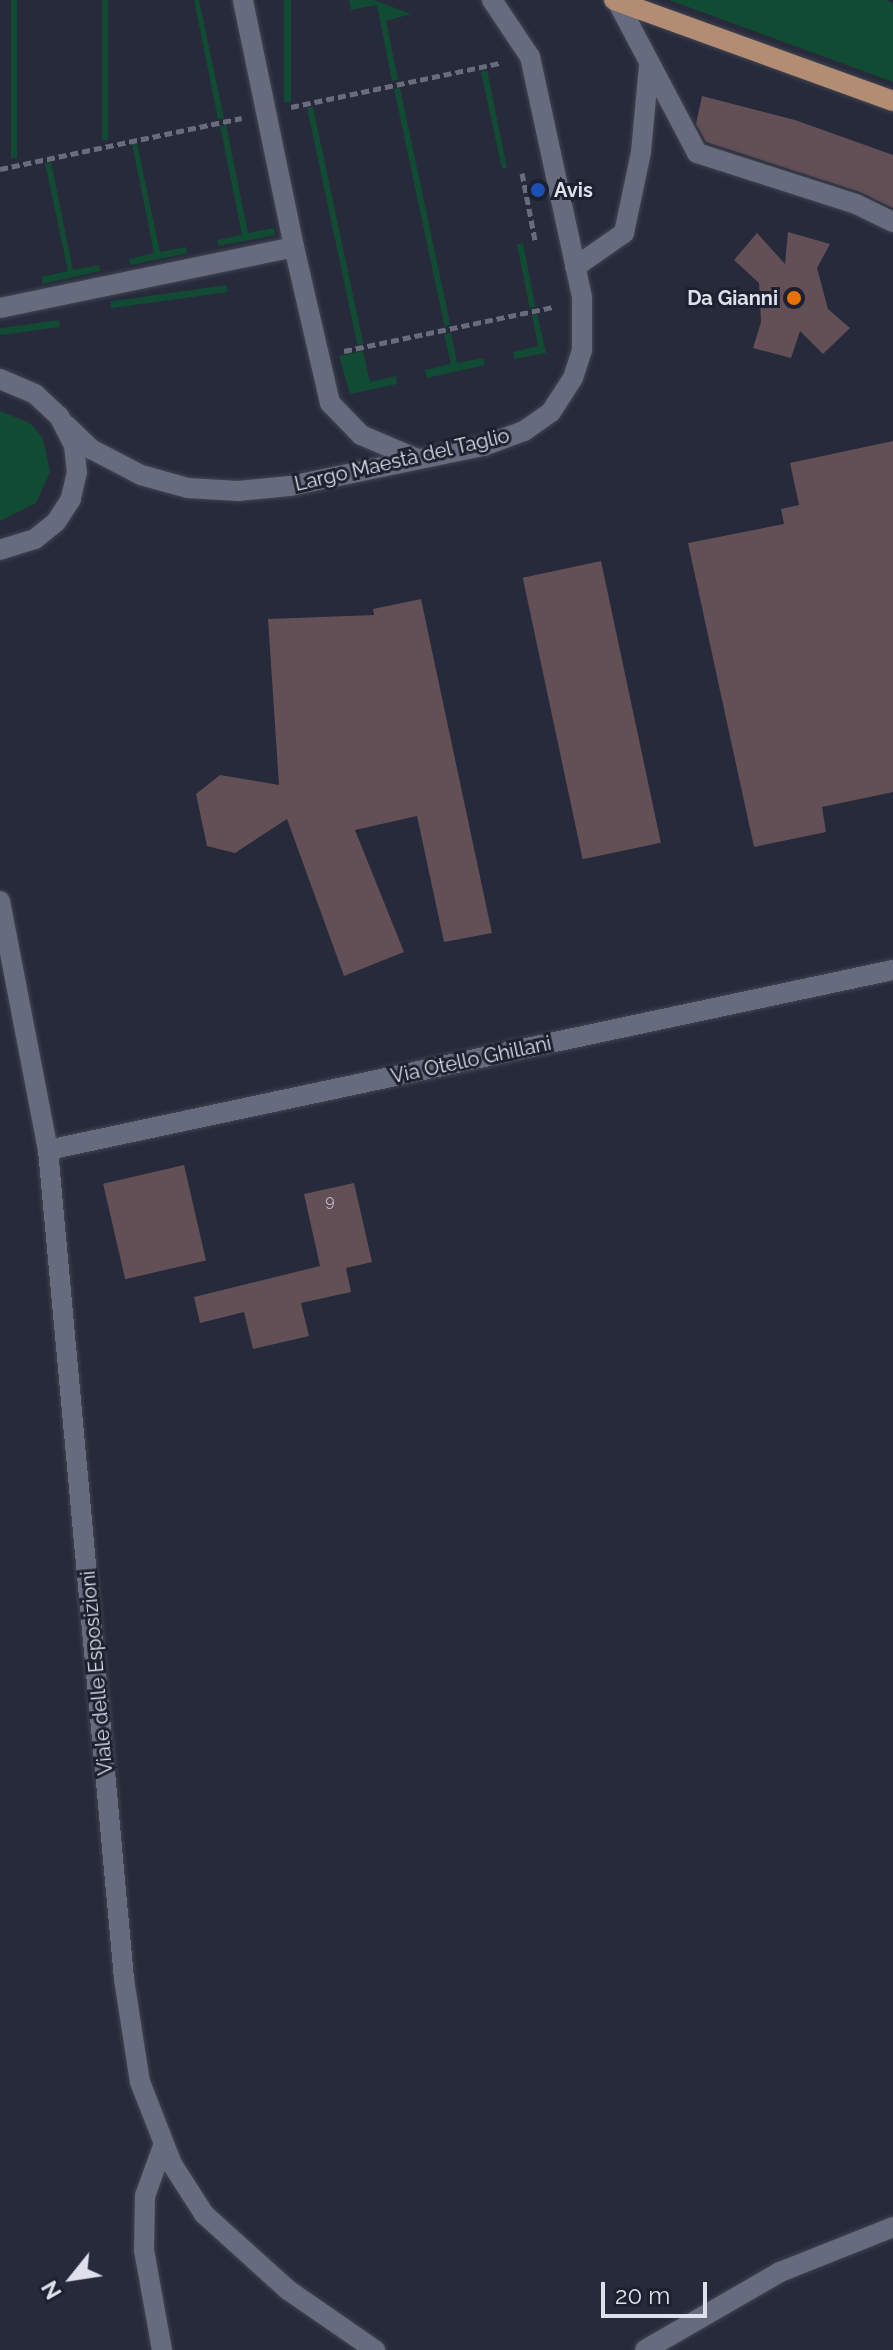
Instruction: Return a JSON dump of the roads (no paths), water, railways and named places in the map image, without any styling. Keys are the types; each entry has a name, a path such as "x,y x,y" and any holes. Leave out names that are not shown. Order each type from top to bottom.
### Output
{"main road":[{"path":"615,1 893,101"}],"street":[{"path":"243,0 326,394 350,428 403,455 435,456"},
{"name":"Largo Maestà del Taglio","path":"66,425 91,449 126,469 171,485 206,490 290,486 435,456 512,437 543,419 558,403 573,378 584,337 575,267 530,57 492,0"},
{"path":"575,267 624,233 641,152 652,71 615,1"},
{"path":"615,1 697,153 856,204 893,222"},
{"path":"0,308 294,247"},
{"path":"3,550 46,531 71,499 77,458 66,425 48,404 7,383"},
{"name":"Viale delle Esposizioni","path":"0,901 48,1150 127,2007 140,2082 163,2146 192,2199 229,2240 288,2290 375,2350"},
{"name":"Via Otello Ghillani","path":"48,1150 893,970"},
{"path":"162,2350 144,2250 145,2196 163,2146"},
{"path":"646,2349 780,2272 893,2227"}],"place":[{"name":"Avis","path":"538,190"},
{"name":"Da Gianni","path":"794,298"}]}
